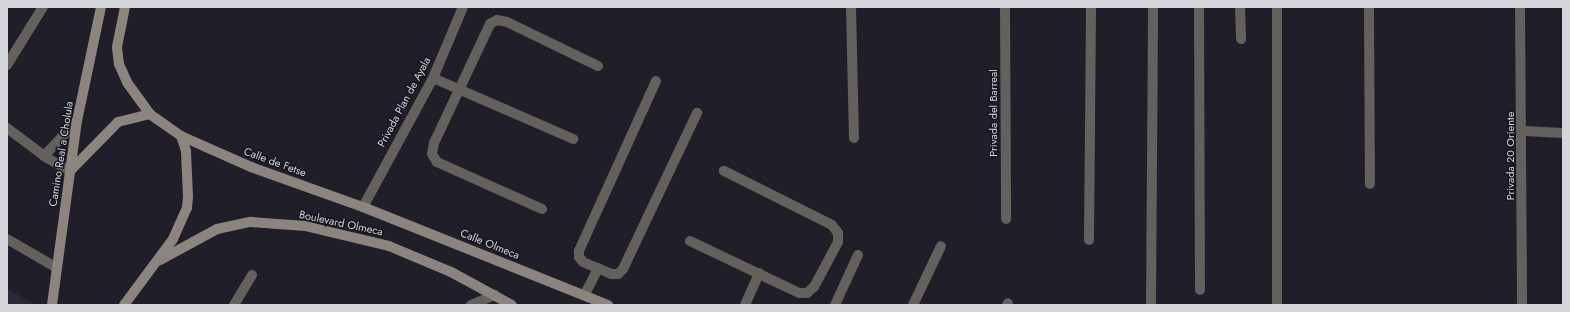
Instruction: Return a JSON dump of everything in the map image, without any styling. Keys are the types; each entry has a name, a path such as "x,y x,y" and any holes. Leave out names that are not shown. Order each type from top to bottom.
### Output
{"street":[{"path":"7,65 43,7"},
{"name":"Camino Real a Cholula","path":"52,305 77,121 101,7"},
{"name":"Calle de Fetse","path":"125,7 118,47 119,64 127,82 150,114 181,136 251,167 363,207"},
{"name":"Privada Plan de Ayala","path":"363,207 433,78 463,7"},
{"path":"851,7 854,138"},
{"name":"Privada del Barreal","path":"1005,7 1006,219"},
{"path":"1090,240 1091,7"},
{"path":"1151,305 1153,7"},
{"path":"1199,7 1200,290"},
{"path":"1240,7 1241,39"},
{"path":"1277,7 1277,305"},
{"path":"1369,7 1370,184"},
{"name":"Privada 20 Oriente","path":"1520,7 1522,305"},
{"path":"542,209 437,162 432,154 434,144 490,24 497,20 507,22 598,66"},
{"path":"433,78 573,139"},
{"path":"656,81 579,251 579,257 583,262 611,274 618,274 623,269 697,113"},
{"path":"7,128 44,156 70,171 118,122 150,114"},
{"path":"44,156 77,121"},
{"path":"1522,131 1563,133"},
{"path":"124,305 160,260 179,229 187,208 186,151 181,136"},
{"path":"690,241 799,293 807,293 814,287 838,242 838,233 832,225 724,171"},
{"name":"Calle Olmeca","path":"363,207 585,294 608,305"},
{"name":"Boulevard Olmeca","path":"160,260 217,229 251,222 305,226 389,246 451,272 512,305"},
{"path":"7,240 57,268"},
{"path":"913,305 941,246"},
{"path":"835,305 858,255"},
{"path":"585,294 598,268"},
{"path":"745,305 759,273"},
{"path":"234,305 252,275"},
{"path":"471,305 494,295"}],"shaded area":[{"path":"7,288 35,305 7,305"}]}
